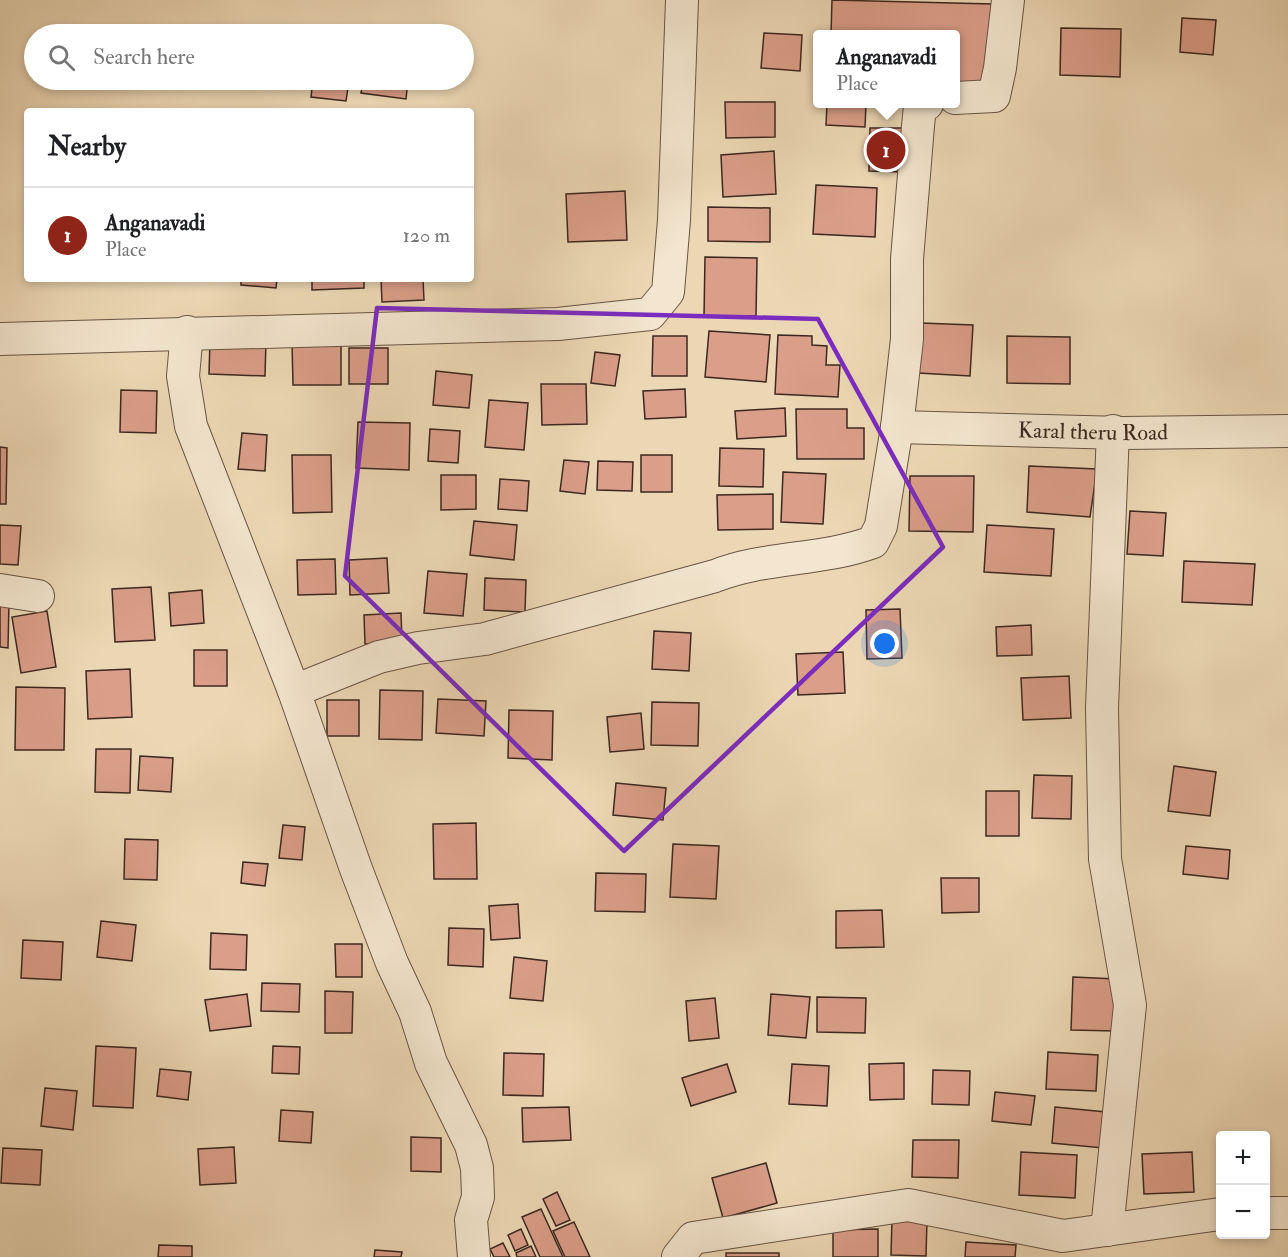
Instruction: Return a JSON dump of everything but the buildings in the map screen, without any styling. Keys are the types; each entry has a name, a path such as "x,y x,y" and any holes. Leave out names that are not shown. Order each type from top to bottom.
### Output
{"street":[{"path":"0,339 187,332 558,324 650,314 668,292 674,220 682,0"},
{"path":"960,98 994,96 1000,68 1008,0"},
{"path":"294,691 379,657 418,648 485,639 715,576 737,567 854,549 873,542 881,526 897,427 907,339 907,259 921,108"},
{"path":"187,332 183,376 191,426 294,691 392,963 415,1012 431,1063 471,1145 477,1168 478,1197 471,1220 474,1257"},
{"name":"Karal theru Road","path":"897,427 1288,431"},
{"path":"1107,1230 1130,1005 1105,859 1102,708 1113,431"},
{"path":"0,590 38,596"},
{"path":"678,1257 693,1238 908,1205 1063,1236 1216,1215"},
{"path":"1270,1213 1288,1213"}],"highlighted area":[{"path":"377,308 818,319 943,547 624,851 345,576"}],"place":[{"name":"Anganavadi","path":"886,150"}]}
